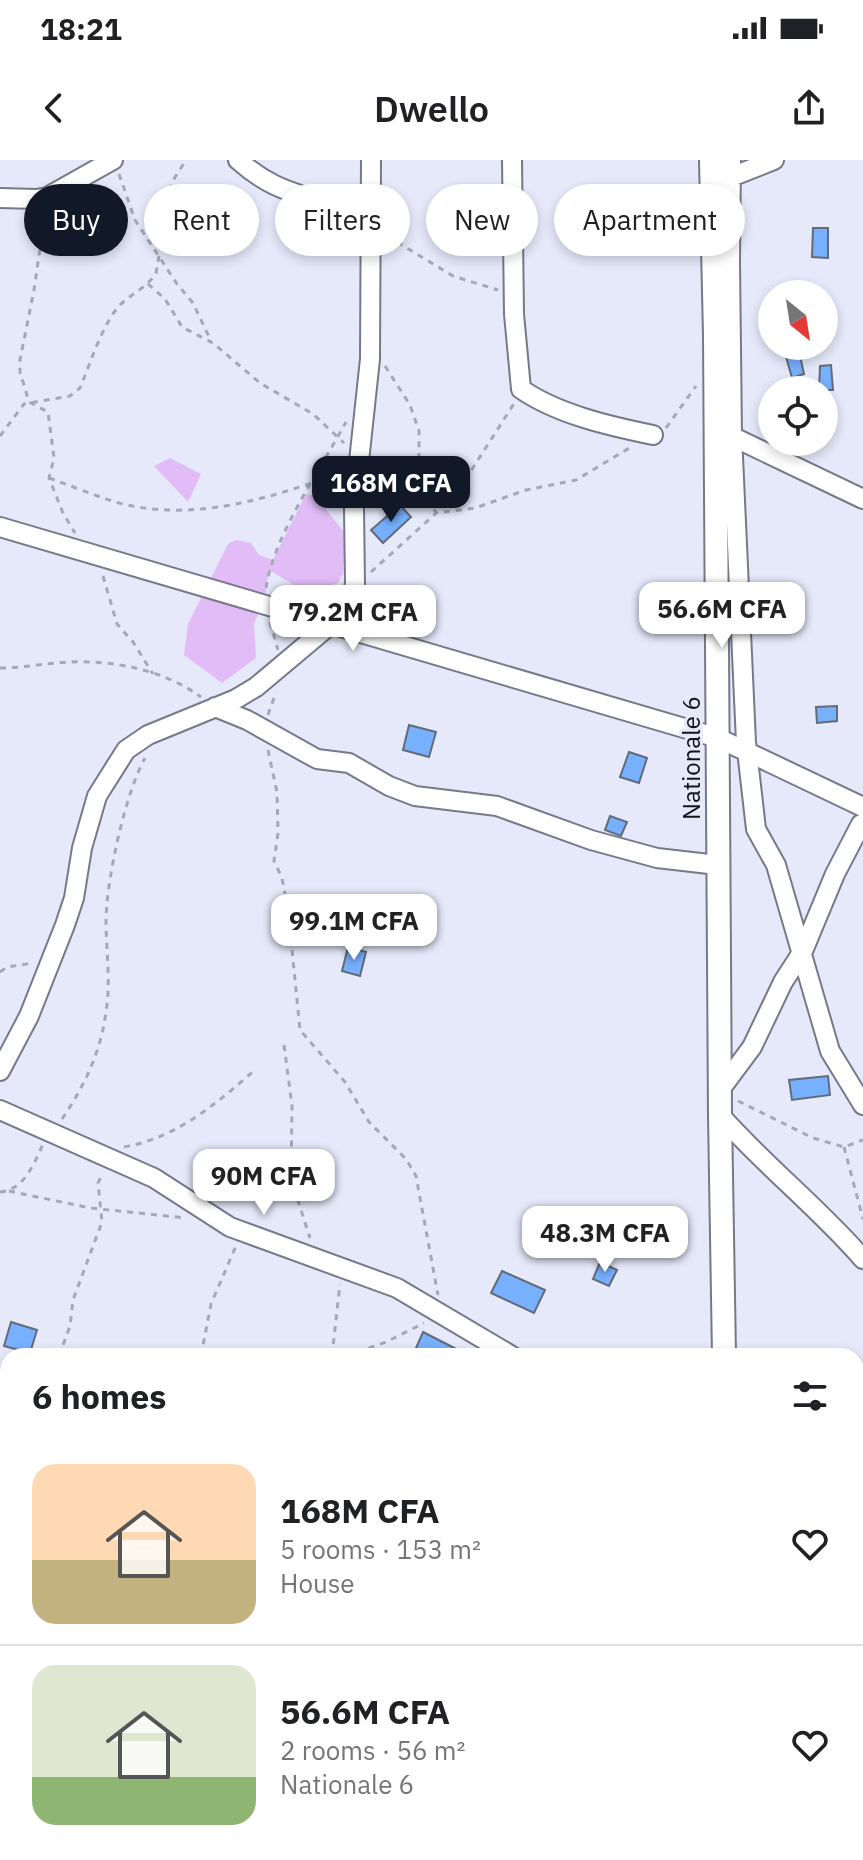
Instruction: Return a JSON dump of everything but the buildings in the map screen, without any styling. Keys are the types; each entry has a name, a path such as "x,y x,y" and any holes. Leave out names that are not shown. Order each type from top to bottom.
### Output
{"main road":[{"name":"Nationale 6","path":"711,160 724,174 724,433 718,738 724,1348"}],"street":[{"path":"70,184 113,160"},
{"path":"238,160 256,176 275,186"},
{"path":"371,160 371,184"},
{"path":"512,160 514,314 521,389 539,401 590,420 653,435"},
{"path":"724,174 774,160"},
{"path":"0,198 24,199"},
{"path":"0,1071 29,1016 74,898 82,848 97,796 126,750 161,729 236,699 282,666 343,614 351,600 355,584 354,508 370,342 370,256"},
{"path":"863,499 724,433 747,752 756,829 776,865 830,1051 863,1105"},
{"path":"0,527 718,738 862,816 803,951 783,982 752,1047 720,1090"},
{"path":"215,707 317,759 349,763 389,786 415,796 497,806 591,840 657,858 718,865"},
{"path":"0,1110 104,1154 187,1197 213,1218 243,1232 374,1278 443,1313 499,1348"},
{"path":"720,1115 863,1259"}],"path":[{"path":"113,160 135,220 193,303 213,343"},
{"path":"0,436 17,411 29,402 70,396 80,388 113,315 156,273 172,182 186,160"},
{"path":"410,250 453,276 499,291 514,314"},
{"path":"29,402 20,360 39,256"},
{"path":"148,284 165,299 182,327 213,343 260,383 313,414 358,455"},
{"path":"370,342 410,405 419,431 419,478 424,494 436,513"},
{"path":"436,513 455,512 526,490 576,480 670,424 697,385"},
{"path":"355,584 455,496 521,389"},
{"path":"350,414 269,570 265,605 282,666 264,730 277,792 278,833 274,861 282,878 288,910 300,1030 345,1082 369,1122 406,1159 416,1176 430,1264 443,1313 369,1348"},
{"path":"49,478 119,503 163,510 203,510 255,502 312,483"},
{"path":"0,668 70,662 114,663 185,685 215,707"},
{"path":"9,1191 20,1185 45,1140 76,1099 97,1053 107,1010 106,915 116,848 141,766 161,729"},
{"path":"0,972 7,967 50,961"},
{"path":"284,1045 292,1106 291,1179 317,1259"},
{"path":"62,1348 70,1326 73,1300 102,1222 98,1183 104,1154 142,1144 179,1128 209,1110 256,1069"},
{"path":"720,1090 813,1138 844,1147 863,1140"},
{"path":"844,1147 863,1219"},
{"path":"0,1192 170,1218 213,1218"},
{"path":"203,1348 211,1304 243,1232"},
{"path":"333,1348 342,1268"}],"shaded area":[{"path":"170,458 201,474 188,502 154,466"},
{"path":"306,494 315,496 345,533 343,573 338,583 306,592 269,570 264,603 254,623 256,658 222,683 184,655 188,624 228,544 236,540 251,543 259,555 273,560"}]}
